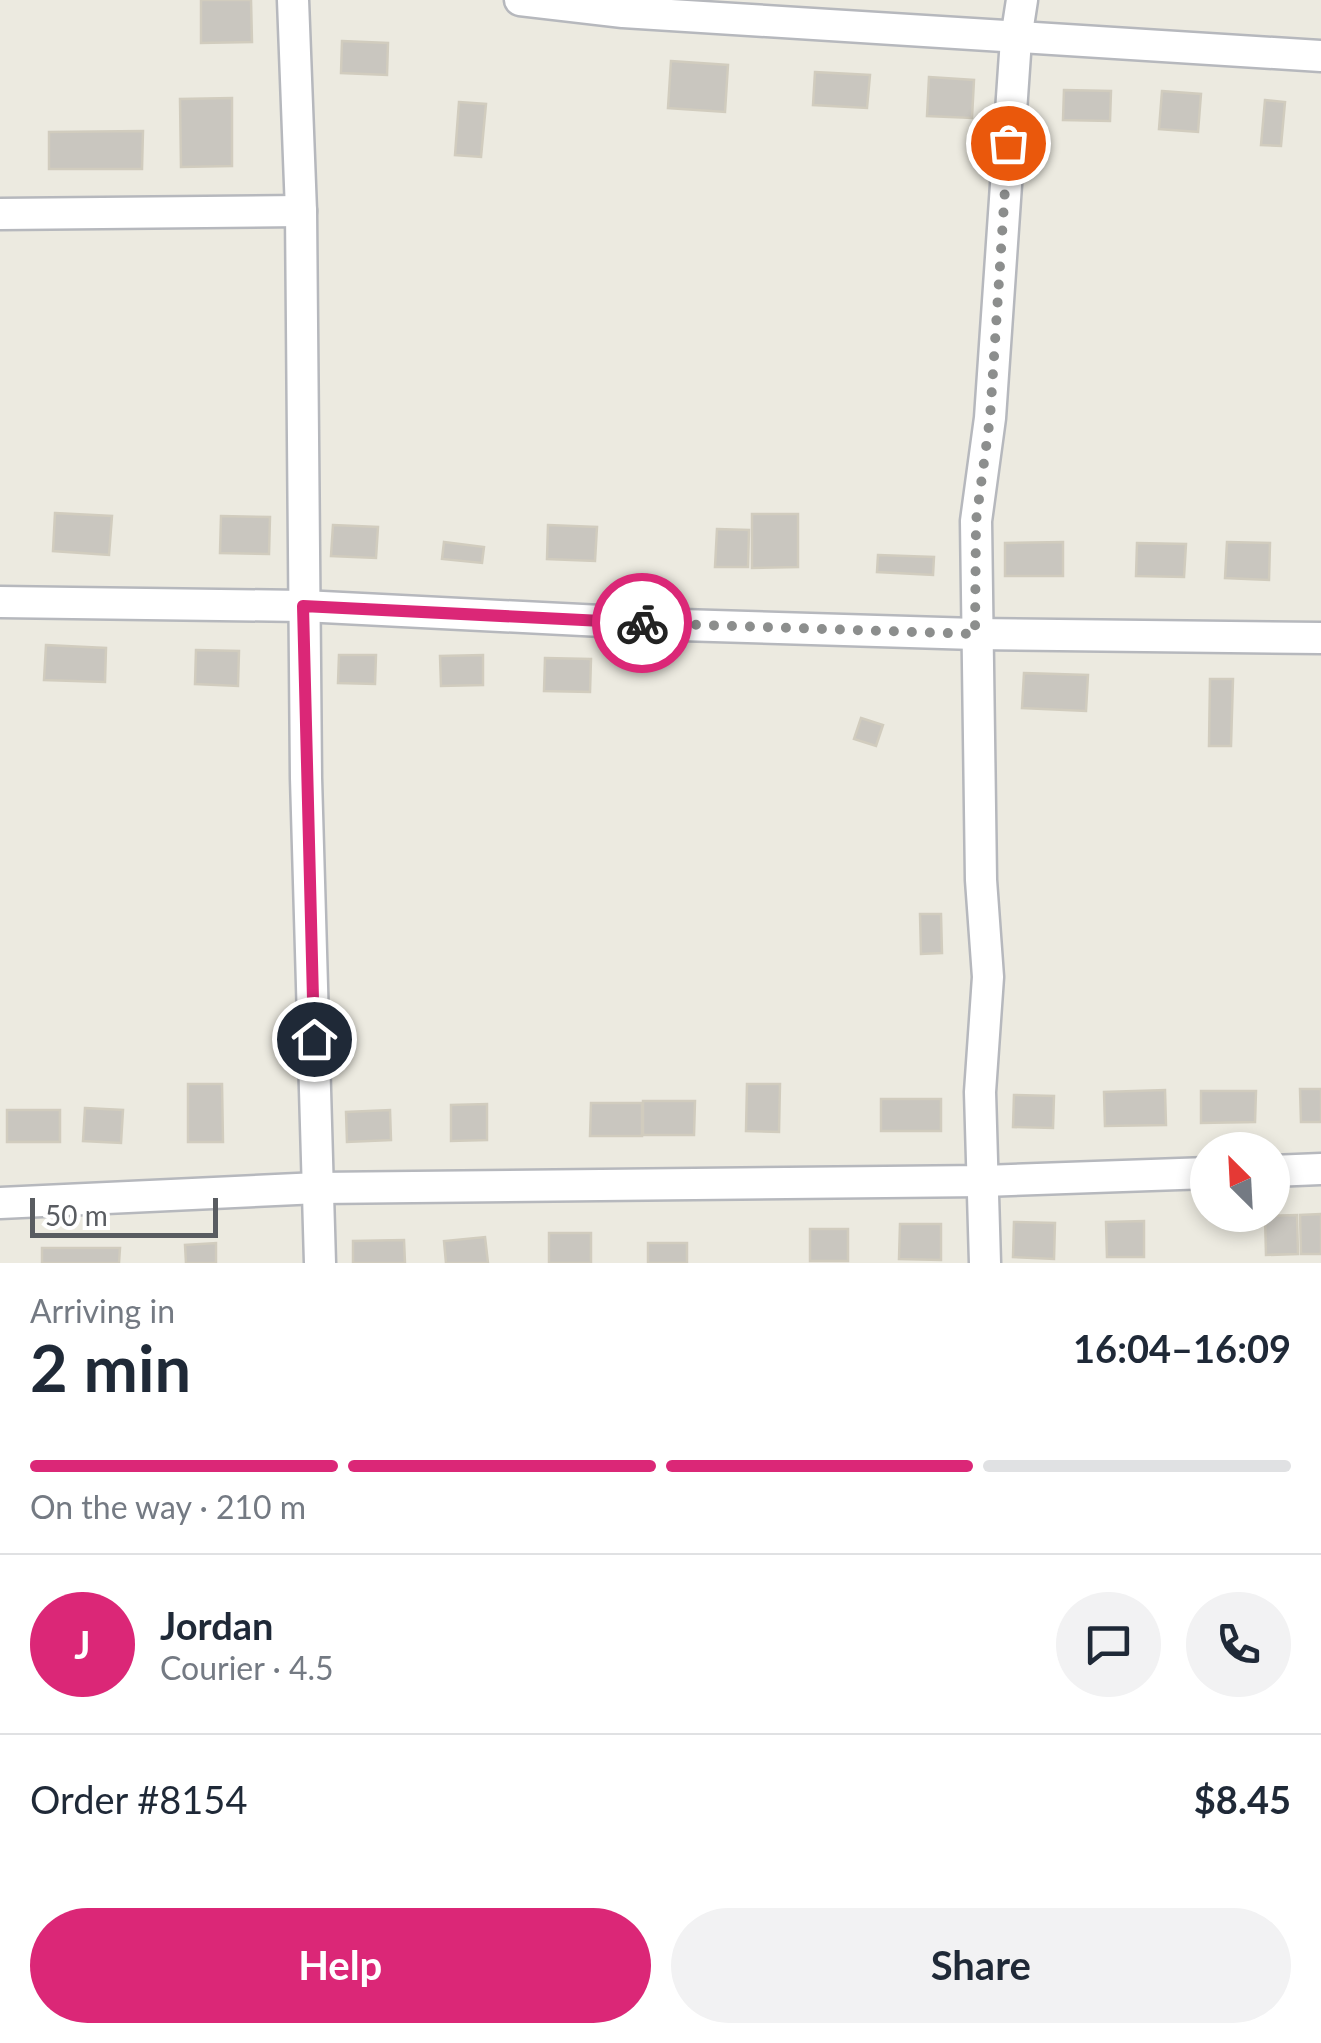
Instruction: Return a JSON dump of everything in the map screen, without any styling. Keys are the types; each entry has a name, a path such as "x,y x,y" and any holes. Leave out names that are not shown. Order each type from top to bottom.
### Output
{"street":[{"path":"293,0 301,211 303,606 320,1263"},
{"path":"520,0 623,12 1321,56"},
{"path":"985,1263 980,1092 988,978 981,880 976,521 990,418 1016,39 1022,0"},
{"path":"0,214 301,211"},
{"path":"0,602 303,606 681,625 975,634 1321,638"},
{"path":"1290,1171 1321,1170"},
{"path":"0,1202 318,1188 984,1181 1190,1174"}],"building":[{"path":"201,0 251,0 252,42 201,43"},
{"path":"342,41 388,43 387,75 341,73"},
{"path":"671,61 728,65 725,112 668,108"},
{"path":"815,72 870,75 867,108 813,105"},
{"path":"929,77 974,80 972,118 927,116"},
{"path":"1064,90 1111,91 1110,121 1063,120"},
{"path":"1162,91 1201,94 1198,132 1159,129"},
{"path":"232,98 232,166 181,167 180,99"},
{"path":"1265,100 1285,102 1281,146 1261,145"},
{"path":"459,102 486,104 481,157 455,155"},
{"path":"143,131 142,169 49,169 49,132"},
{"path":"55,513 112,516 109,555 53,551"},
{"path":"752,514 798,514 798,567 752,568"},
{"path":"221,516 270,517 269,554 220,553"},
{"path":"333,525 378,527 376,558 331,556"},
{"path":"548,525 597,527 595,561 547,559"},
{"path":"717,529 749,530 748,567 715,567"},
{"path":"444,542 484,547 482,563 442,559"},
{"path":"1063,542 1063,576 1005,576 1005,543"},
{"path":"1227,542 1270,543 1269,580 1225,578"},
{"path":"1137,543 1186,544 1184,577 1136,576"},
{"path":"878,555 934,557 933,575 877,572"},
{"path":"46,645 106,648 105,682 44,680"},
{"path":"196,650 239,651 238,686 195,684"},
{"path":"339,655 376,655 375,684 338,683"},
{"path":"483,655 483,685 441,686 440,656"},
{"path":"545,658 591,659 590,692 544,691"},
{"path":"1024,673 1088,675 1086,711 1022,708"},
{"path":"1210,679 1233,679 1231,746 1209,746"},
{"path":"861,718 883,725 876,746 854,739"},
{"path":"920,914 941,914 942,953 921,954"},
{"path":"188,1084 222,1084 223,1142 188,1142"},
{"path":"747,1084 780,1084 779,1132 746,1131"},
{"path":"1300,1089 1321,1089 1321,1122 1301,1122"},
{"path":"1165,1090 1166,1125 1105,1126 1104,1092"},
{"path":"1201,1091 1256,1091 1255,1122 1201,1123"},
{"path":"1014,1095 1054,1096 1053,1128 1013,1127"},
{"path":"881,1099 941,1099 941,1131 881,1131"},
{"path":"643,1101 695,1101 694,1135 643,1135"},
{"path":"591,1103 642,1103 642,1136 590,1136"},
{"path":"487,1104 487,1140 451,1141 451,1105"},
{"path":"85,1108 123,1110 121,1143 83,1141"},
{"path":"7,1110 60,1110 60,1142 7,1142"},
{"path":"390,1110 391,1140 347,1142 346,1112"},
{"path":"1321,1214 1321,1254 1301,1254 1300,1215"},
{"path":"1290,1215 1297,1215 1298,1254 1266,1255 1265,1232 1290,1232"},
{"path":"1144,1221 1144,1257 1107,1257 1106,1222"},
{"path":"1014,1222 1055,1223 1054,1259 1013,1257"},
{"path":"900,1224 941,1224 941,1260 899,1259"},
{"path":"810,1229 848,1229 848,1261 810,1261"},
{"path":"549,1233 591,1233 591,1263 549,1263"},
{"path":"485,1237 488,1263 446,1263 444,1241"},
{"path":"404,1240 405,1263 353,1263 353,1241"},
{"path":"216,1243 216,1263 186,1263 185,1245"},
{"path":"648,1243 687,1243 687,1263 648,1263"},
{"path":"42,1248 120,1248 119,1263 42,1263"}],"way so far":[{"path":"642,623 975,634 976,521 990,418 1008,143"}],"route":[{"path":"314,1039 303,606 642,623"}]}
